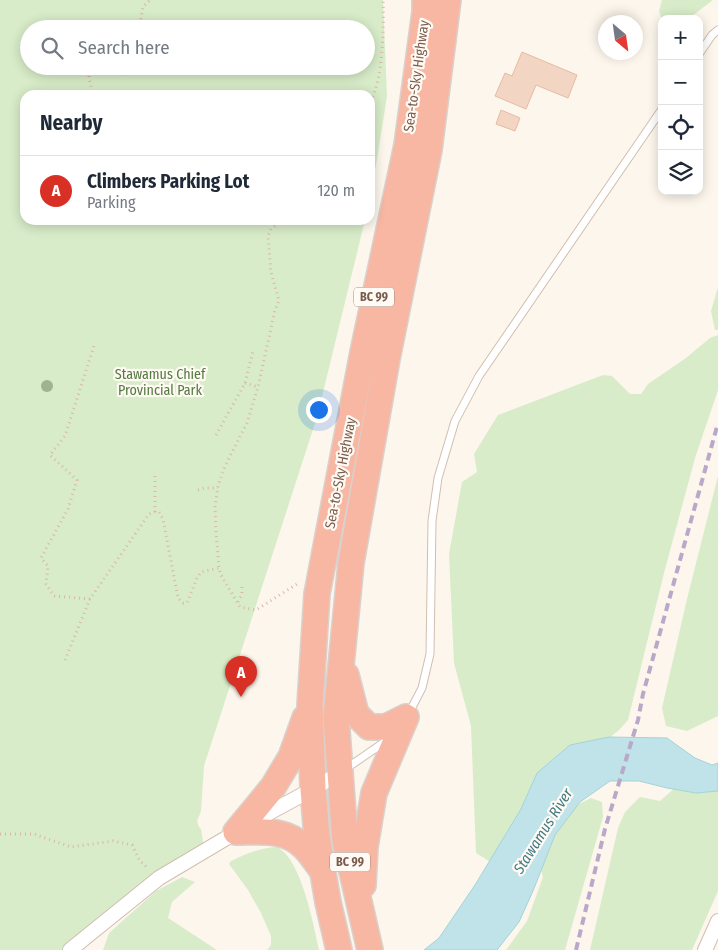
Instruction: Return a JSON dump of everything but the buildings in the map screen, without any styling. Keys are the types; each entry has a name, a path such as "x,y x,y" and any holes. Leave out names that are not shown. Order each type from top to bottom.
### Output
{"highway":[{"name":"Sea-to-Sky Highway","path":"338,950 317,837 314,789 310,705 317,594 363,352 407,145 425,0"},
{"name":"Sea-to-Sky Highway","path":"370,950 345,841 336,717 350,563 387,360 429,150 448,0"},
{"path":"342,656 356,714 369,726 386,727 406,717"},
{"path":"236,832 273,788 291,757 310,705"},
{"path":"362,917 366,847 374,792 406,717"},
{"path":"236,832 282,833 290,836 305,848 323,872"}],"street":[{"path":"70,950 159,878 340,773"},
{"path":"705,950 718,921"}],"lane":[{"path":"703,48 718,30"},
{"path":"340,773 393,735 406,717 422,688 430,654 432,521 438,478 455,421 479,376 658,115"}],"path":[{"path":"141,20 143,7 150,0"},
{"path":"375,92 384,27 383,0"},
{"path":"89,75 92,90"},
{"path":"256,610 240,607 221,575 215,507 218,488 225,466 247,423 258,387 275,310 279,301 271,272 268,236 277,225"},
{"path":"90,599 54,596 46,584 48,566 41,558 68,509 78,480 50,455 65,436 94,346"},
{"path":"216,435 245,383 253,351"},
{"path":"245,383 258,387"},
{"path":"155,472 155,512"},
{"path":"198,490 218,488"},
{"path":"64,660 90,599 149,514 159,512 163,519 178,598 183,603 187,603 189,600 201,572 219,568"},
{"path":"238,603 242,594 242,584"},
{"path":"0,834 34,834 71,847 113,841 132,845 140,861 159,878"}],"green space":[{"name":"Stawamus Chief Provincial Park","path":"0,0 383,0 387,96 375,170 375,90 20,90 20,225 364,225 317,417 204,766 201,811 197,821 201,829 204,848 75,950 0,950"},
{"path":"662,0 713,0 693,15 660,15 659,11"},
{"path":"718,287 718,330 715,330 711,311"},
{"path":"718,335 718,390 695,458 664,573 628,720 598,747 492,863 476,853 471,726 454,663 449,554 462,482 477,472 474,454 498,415 603,375 612,376 630,394 641,394 648,384 686,358 710,338"},
{"path":"718,476 718,716 687,731 666,726 662,708"},
{"path":"718,781 718,891 692,950 590,950 618,828 625,812 640,797 660,801 677,786"},
{"path":"591,798 602,802 603,817 565,950 506,950 527,921 543,877 536,853 565,811"},
{"path":"277,847 286,854 300,878 310,909 319,950 267,950 271,945 271,936 261,913 248,890 229,864 231,861 253,852"},
{"path":"182,877 195,882 172,902 168,918 217,950 103,950 109,933 156,891"}],"water":[{"name":"Stawamus River","path":"609,737 667,738 695,758 712,765 718,763 718,791 696,793 639,781 610,781 580,802 555,835 519,922 497,950 424,950 439,938 475,885 521,809 537,773 570,745"}],"railway":[{"path":"576,950 605,829 638,720 643,694 718,423"}],"place":[{"name":"Climbers Parking Lot","path":"241,697"}]}
